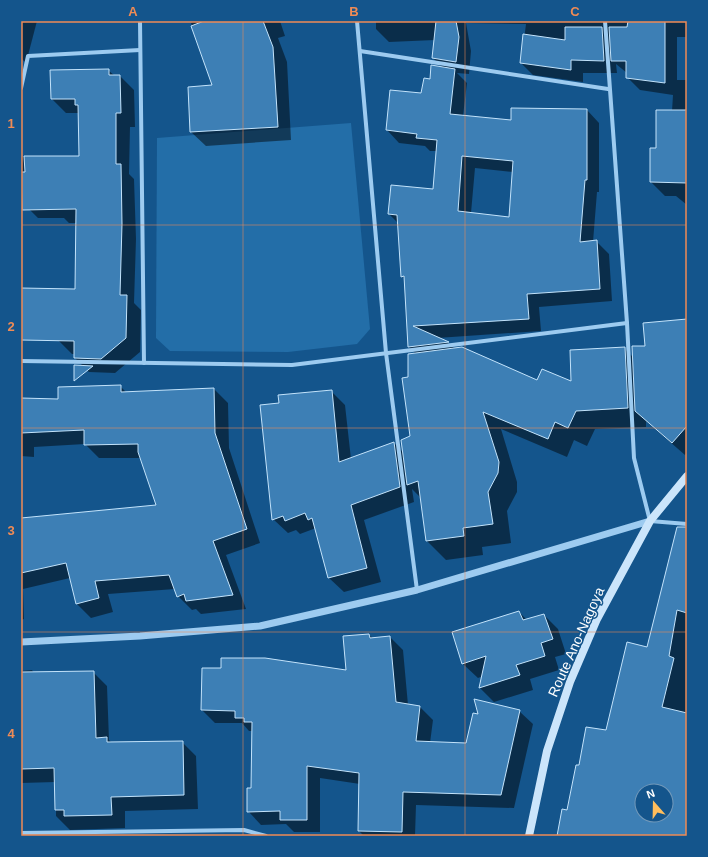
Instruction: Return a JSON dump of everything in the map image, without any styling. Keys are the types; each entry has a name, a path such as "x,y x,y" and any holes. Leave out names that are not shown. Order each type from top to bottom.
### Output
{"main road":[{"name":"Route Ano-Nagoya","path":"529,836 547,751 570,682 597,619 650,521 687,476"}],"street":[{"path":"140,21 144,363"},
{"path":"357,21 386,353 417,590"},
{"path":"604,21 627,323 634,458 650,521"},
{"path":"21,88 28,56 140,50"},
{"path":"360,51 608,89"},
{"path":"21,361 292,365 627,323"},
{"path":"21,642 140,636 260,626 417,590 650,521 687,524"},
{"path":"21,833 244,830 266,836"}],"shaded area":[{"path":"351,123 370,329 357,344 288,352 170,351 156,338 157,138"}],"building":[{"path":"204,21 263,21 273,47 278,127 190,132 188,87 212,85 191,26"},
{"path":"436,21 456,21 459,37 456,62 432,58"},
{"path":"628,21 665,21 665,83 626,78 626,61 611,61 609,27 627,27"},
{"path":"565,27 602,27 604,61 571,60 571,70 520,63 523,34 565,40"},
{"path":"431,65 455,69 450,114 511,120 511,108 587,109 587,180 585,180 580,242 597,240 600,289 527,294 529,319 413,326 449,342 408,347 404,276 401,277 397,215 388,214 391,185 433,189 437,140 416,138 417,134 386,130 390,90 421,93 424,78 430,79","holes":["462,156 513,161 509,217 458,211"]},
{"path":"109,69 109,75 120,75 121,113 116,113 116,164 121,164 122,224 120,295 127,295 126,338 101,359 74,358 74,341 21,340 21,288 75,289 76,209 22,210 21,172 25,172 24,156 79,156 78,105 75,105 75,99 51,99 50,70"},
{"path":"656,110 687,110 687,183 650,182 650,148 656,148"},
{"path":"687,319 687,426 672,443 635,411 632,346 645,346 643,323"},
{"path":"462,347 537,380 542,369 571,381 570,350 625,347 628,408 576,411 568,428 555,422 548,439 483,412 499,462 498,473 488,492 493,524 463,528 464,536 426,541 418,481 407,485 401,440 410,436 402,378 408,377 408,354"},
{"path":"74,365 93,366 74,381"},
{"path":"121,385 121,392 214,388 215,433 247,529 213,541 233,595 186,601 184,594 177,597 169,575 95,581 99,598 76,604 66,563 21,573 21,518 156,505 138,452 138,444 84,445 84,430 21,433 21,398 58,399 58,387"},
{"path":"332,390 339,462 394,442 400,487 351,505 367,568 328,578 312,518 308,520 305,513 285,521 283,516 272,520 260,405 279,403 278,395"},
{"path":"677,527 687,527 687,613 677,610 669,656 674,658 662,707 687,713 687,836 557,836 562,809 567,810 576,765 579,765 586,727 606,730 627,642 647,647"},
{"path":"519,611 523,620 544,614 553,639 541,643 545,656 516,665 520,675 479,688 486,656 462,664 452,632"},
{"path":"369,634 370,638 390,636 396,702 420,706 416,741 466,743 473,713 478,714 474,699 520,710 501,795 403,792 402,832 358,831 359,773 307,766 307,820 280,820 280,811 247,812 247,788 251,788 252,722 244,722 244,718 235,718 235,711 201,710 202,668 221,668 221,658 265,658 346,670 343,636"},
{"path":"94,671 96,738 107,737 107,742 183,741 184,795 111,797 112,815 64,816 64,810 55,810 54,768 21,769 21,672"}]}
